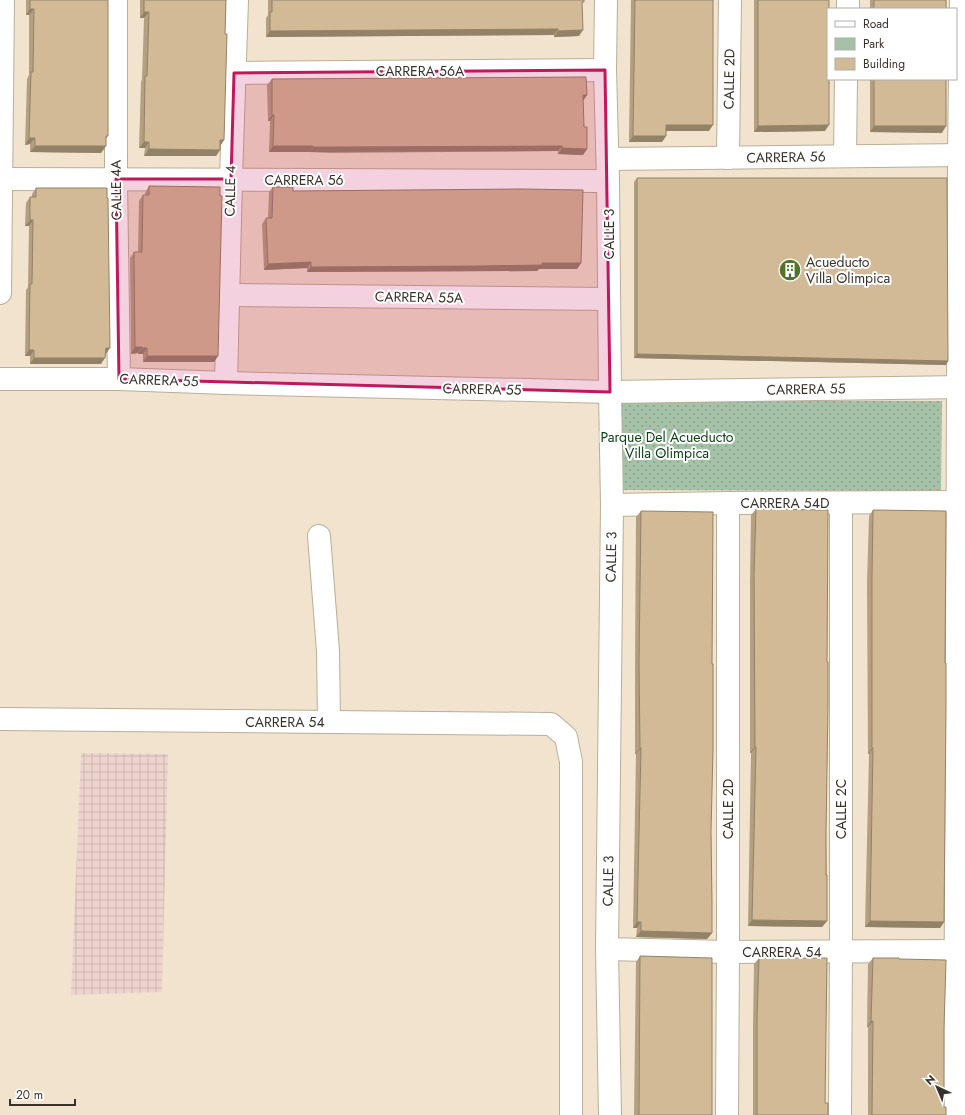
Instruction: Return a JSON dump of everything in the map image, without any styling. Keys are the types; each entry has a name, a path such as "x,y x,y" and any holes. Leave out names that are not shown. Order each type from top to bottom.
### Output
{"street":[{"path":"0,293 3,0"},
{"name":"CALLE 4A","path":"116,0 116,179 119,379"},
{"name":"CALLE 4","path":"226,383 230,179 237,0"},
{"name":"CALLE 3","path":"606,0 612,506 607,949 610,1115"},
{"name":"CALLE 2D","path":"728,158 730,0"},
{"path":"955,1115 961,826 958,502 962,387 961,0"},
{"name":"CARRERA 56A","path":"234,73 606,70"},
{"path":"845,156 846,80"},
{"name":"CARRERA 56","path":"608,159 962,155"},
{"name":"CARRERA 56","path":"1,179 608,181"},
{"name":"CARRERA 55A","path":"228,295 609,299"},
{"name":"CARRERA 55","path":"0,379 119,379 610,392 962,387"},
{"name":"CARRERA 54D","path":"612,506 728,503 958,502"},
{"name":"CALLE 2D","path":"727,1115 728,503"},
{"name":"CALLE 2C","path":"840,1115 841,503"},
{"path":"319,536 328,651 329,722"},
{"name":"CARRERA 54","path":"0,719 551,724 566,737 571,762 571,1115"},
{"name":"CARRERA 54","path":"607,949 728,952 841,951 959,937"}],"highlighted area":[{"path":"605,70 610,392 119,379 116,179 231,179 234,73"}],"shaded area":[{"path":"81,753 168,754 162,992 71,995"}],"green space":[{"name":"Parque Del Acueducto Villa Olimpica","path":"622,400 942,401 941,491 621,490"}],"building":[{"path":"30,0 108,0 108,136 106,136 106,146 35,146 35,138 29,138 31,72 33,72 34,9 30,9"},
{"path":"144,0 226,0 225,34 227,34 224,140 220,140 220,150 149,149 149,142 144,142 145,76 147,76 149,12 144,12"},
{"path":"272,0 584,0 584,2 582,2 583,30 270,31 270,12 272,12"},
{"path":"635,0 713,0 713,125 666,125 666,136 633,136"},
{"path":"758,0 829,0 829,8 827,8 827,80 829,80 829,125 758,126"},
{"path":"874,0 946,0 946,8 874,8"},
{"path":"586,77 587,95 583,95 584,127 587,127 587,149 562,148 562,146 273,146 274,115 272,115 272,79"},
{"path":"874,80 946,80 946,126 874,126"},
{"name":"Acueducto Villa Olimpica","path":"637,178 947,178 948,361 637,354"},
{"path":"149,186 220,187 220,196 222,196 218,356 147,356 147,348 135,347 134,252 142,252 143,195 149,195"},
{"path":"273,187 293,187 293,191 521,189 583,190 581,263 479,266 311,267 311,262 268,264 266,218 272,218"},
{"path":"36,188 107,188 110,348 106,348 105,358 34,358 34,350 29,350 33,220 30,220 30,197 36,197"},
{"path":"756,509 828,510 828,705 826,831 827,921 752,920 756,747 754,575"},
{"path":"873,510 946,511 944,922 870,921 873,748"},
{"path":"641,511 713,512 713,750 711,832 712,933 641,931 641,922 637,922 641,748 639,663"},
{"path":"640,956 712,958 712,1115 639,1115"},
{"path":"759,958 827,958 825,1103 828,1103 828,1115 757,1115 757,1020"},
{"path":"873,958 946,960 944,1107 946,1107 946,1115 872,1115 873,1021 871,1021"}],"place":[{"name":"Acueducto Villa Olimpica","path":"790,270"}]}
